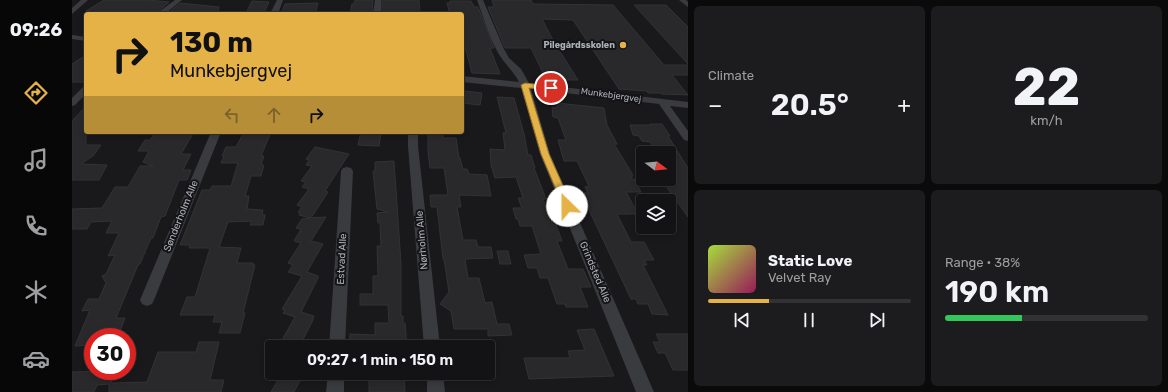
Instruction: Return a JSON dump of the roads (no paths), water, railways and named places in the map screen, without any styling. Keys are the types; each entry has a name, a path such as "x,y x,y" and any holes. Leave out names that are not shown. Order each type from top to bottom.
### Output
{"street":[{"path":"72,0 84,1"},
{"path":"163,12 179,0"},
{"path":"275,12 280,0"},
{"path":"377,12 378,0"},
{"name":"Grindsted Alle","path":"480,0 500,49 518,71 525,85 545,154 645,392"},
{"path":"682,0 688,5"},
{"path":"72,12 84,1"},
{"path":"72,37 84,39"},
{"name":"Munkebjergvej","path":"464,79 578,91 688,106"},
{"path":"72,103 84,91"},
{"path":"663,103 688,138"},
{"name":"Sønderholm Alle","path":"147,300 215,134"},
{"name":"Nørholm Alle","path":"413,134 431,340"},
{"name":"Estvad Alle","path":"337,340 347,171"},
{"path":"335,392 336,380"},
{"path":"435,380 436,392"}],"place":[{"name":"Pilegårdsskolen","path":"623,45"}]}
